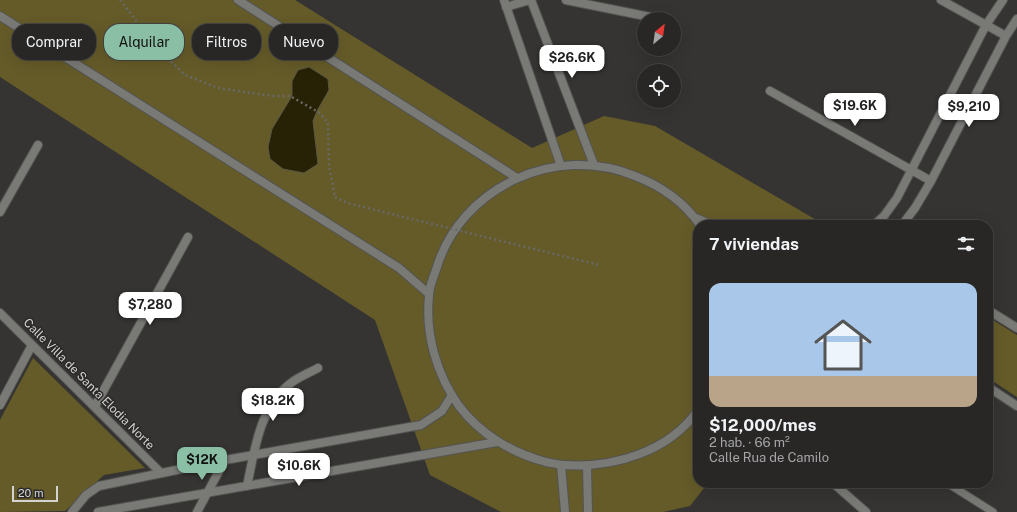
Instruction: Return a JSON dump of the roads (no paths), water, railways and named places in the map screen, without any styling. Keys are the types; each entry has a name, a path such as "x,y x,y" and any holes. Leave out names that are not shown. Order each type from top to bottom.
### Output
{"street":[{"path":"238,0 517,178"},
{"path":"561,166 505,4 531,0 594,165"},
{"path":"566,0 637,14"},
{"path":"941,0 1006,36"},
{"path":"880,220 893,204 912,171 986,25 1003,0"},
{"path":"0,16 399,268 429,294"},
{"path":"906,220 915,208 931,181 1006,36 1017,19"},
{"path":"770,91 931,181"},
{"path":"0,212 38,145"},
{"path":"693,416 678,432 658,446 624,460 587,466 562,465 528,457 498,442 480,428 452,395 439,369 431,341 429,294 438,261 448,240 462,221 478,203 496,189 517,178 538,170 561,166 594,165 623,171 650,182 674,197 697,220"},
{"path":"695,217 701,220"},
{"path":"94,406 188,237"},
{"name":"Calle Villa de Santa Elodia Norte","path":"0,313 161,473"},
{"path":"993,313 1017,328"},
{"path":"0,405 32,345"},
{"path":"247,486 260,427 272,403 292,382 318,368"},
{"path":"993,390 1017,406"},
{"path":"72,512 86,495 99,486 225,460 421,425 442,411 452,395"},
{"path":"98,512 498,442"},
{"path":"197,512 225,460"},
{"path":"562,465 565,512"},
{"path":"587,466 588,512"},
{"path":"838,488 866,512"}],"lane":[{"path":"956,488 993,512"}]}
